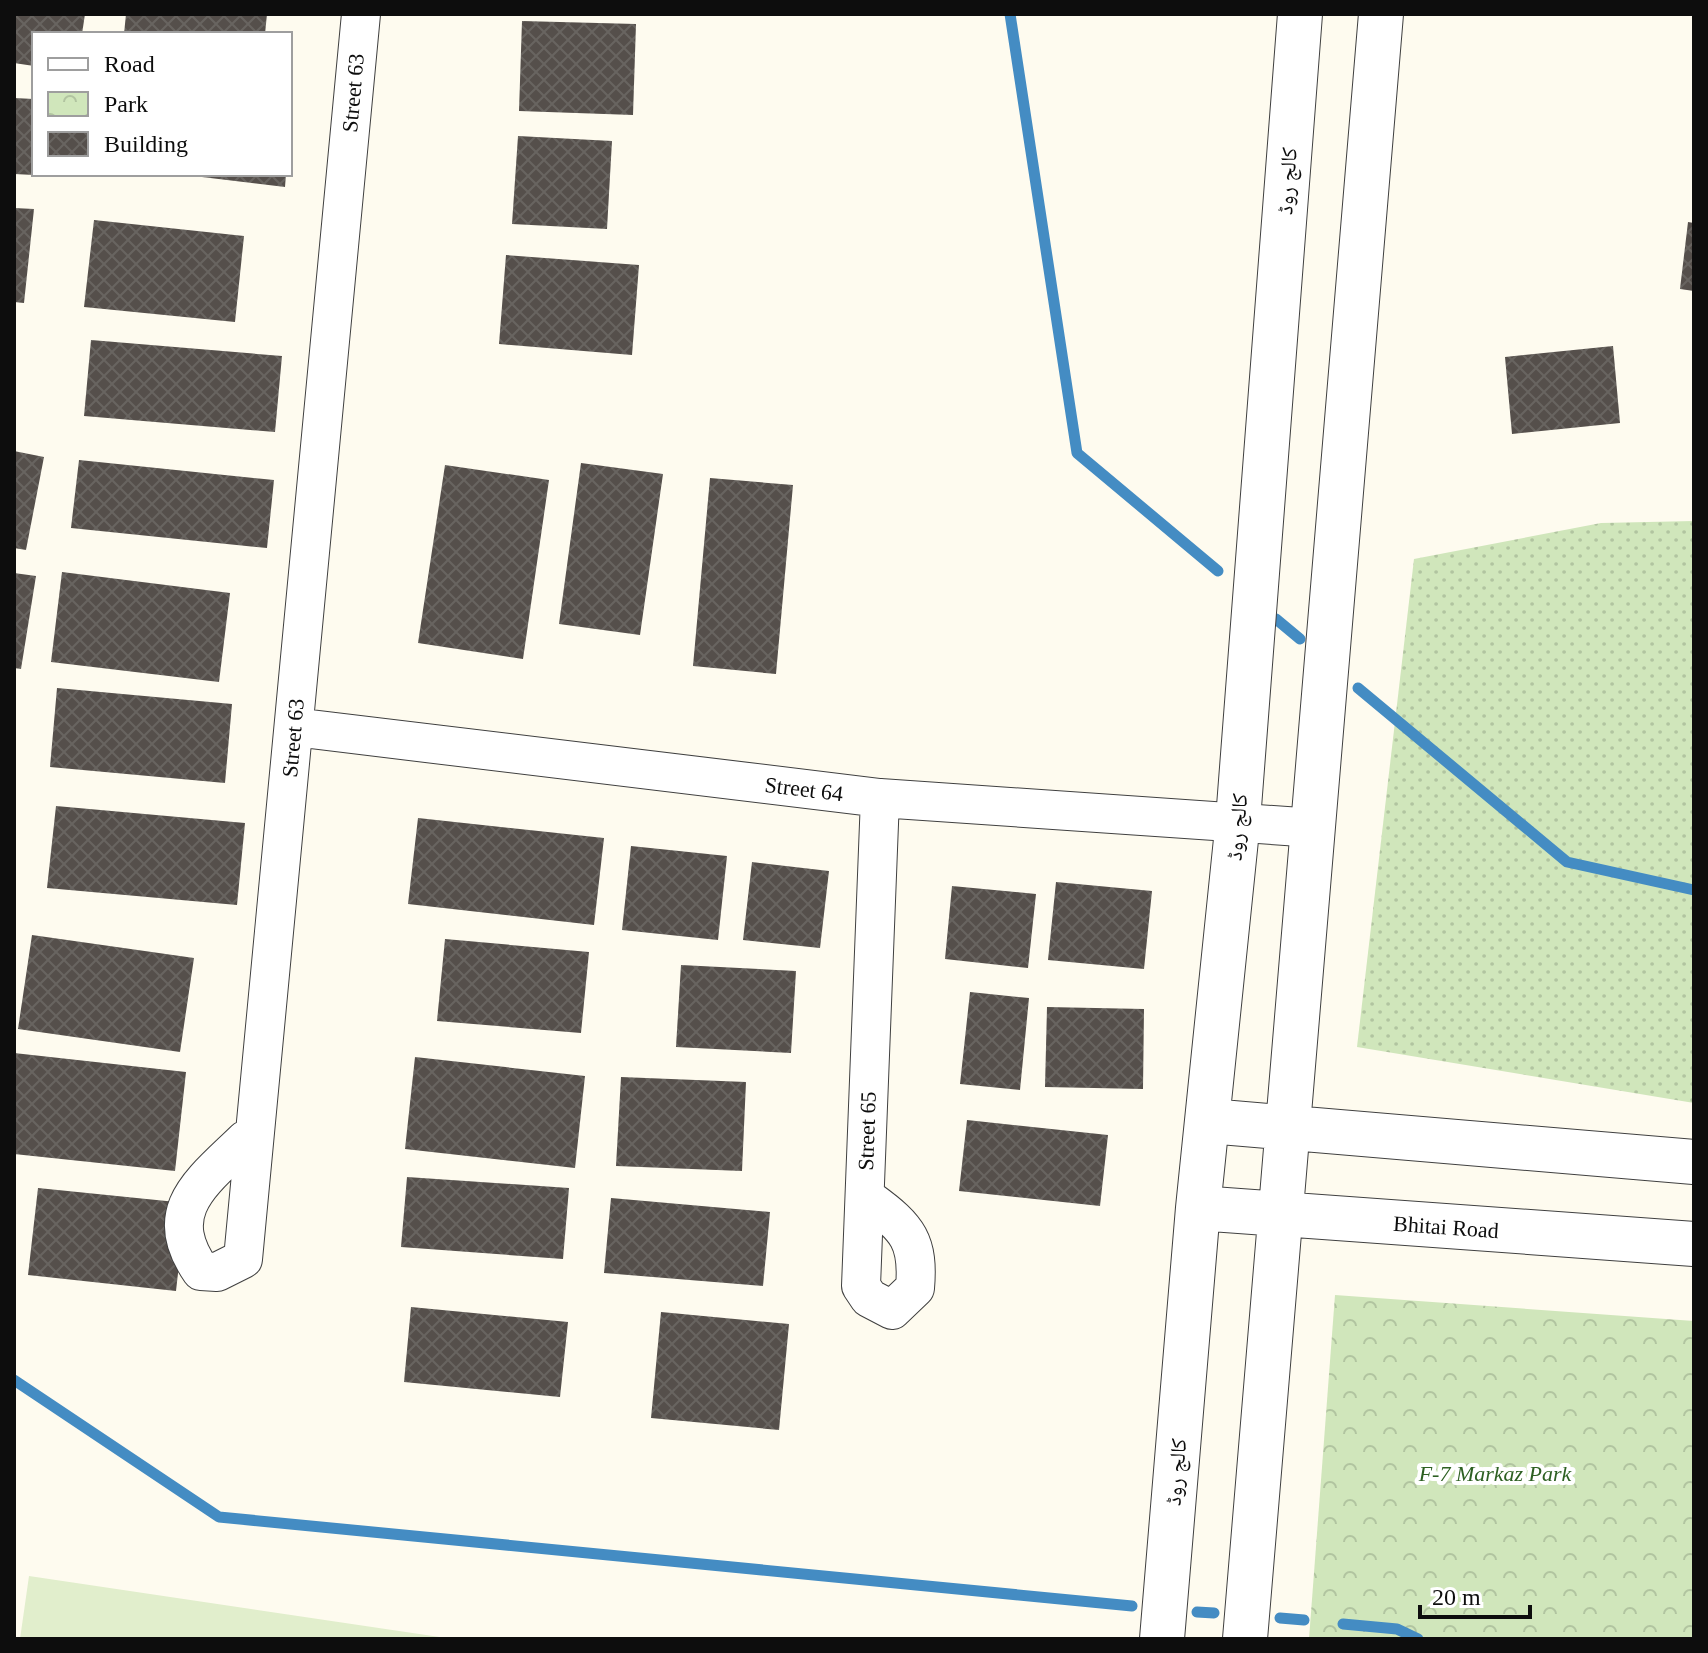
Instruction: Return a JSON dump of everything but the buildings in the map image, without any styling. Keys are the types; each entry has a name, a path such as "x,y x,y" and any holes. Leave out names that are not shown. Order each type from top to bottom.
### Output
{"street":[{"name":"Street 63","path":"245,1140 204,1180 181,1218 185,1248 201,1271 217,1272 243,1259 361,14"},
{"name":"کالج روڈ","path":"1162,1639 1198,1208 1238,820 1300,14"},
{"path":"1245,1639 1291,1127 1381,14"},
{"name":"Street 64","path":"294,727 880,798 1238,820 1315,828"},
{"name":"Street 65","path":"871,1201 910,1236 917,1263 915,1288 904,1302 892,1310 879,1306 861,1286 880,798"},
{"path":"1209,1121 1694,1162"},
{"name":"Bhitai Road","path":"1198,1208 1694,1244"}],"green space":[{"path":"1694,521 1694,1103 1357,1047 1414,559 1601,523"},
{"name":"F-7 Markaz Park","path":"1335,1295 1694,1321 1694,1639 1309,1639"},
{"path":"29,1576 453,1639 20,1639"}],"waterway":[{"path":"1010,14 1077,453 1218,571"},
{"path":"1276,619 1300,639"},
{"path":"1358,688 1567,862 1694,890"},
{"path":"14,1380 219,1517 1132,1606"},
{"path":"1197,1612 1214,1613"},
{"path":"1280,1618 1304,1620"},
{"path":"1343,1624 1397,1629 1418,1639"}]}
